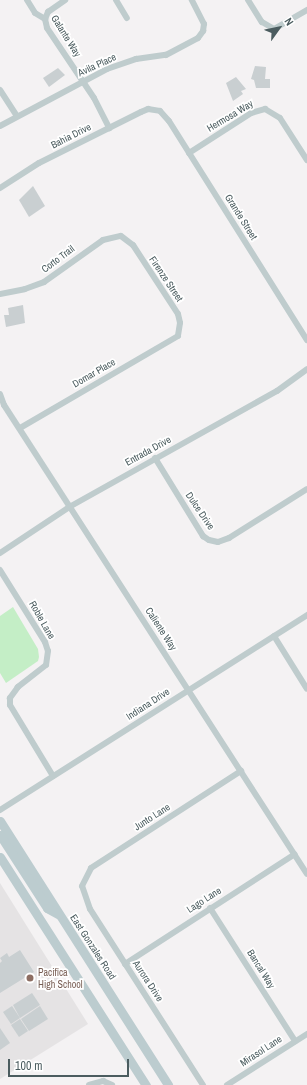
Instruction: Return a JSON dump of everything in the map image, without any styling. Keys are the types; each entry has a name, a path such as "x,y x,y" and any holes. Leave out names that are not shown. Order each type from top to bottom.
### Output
{"main road":[{"name":"East Gonzales Road","path":"0,821 168,1085"},
{"path":"0,835 47,908 59,915"},
{"path":"0,857 146,1085"}],"street":[{"name":"Galante Way","path":"27,0 35,13 45,19 47,28 83,82 109,128"},
{"path":"45,19 48,12 65,0"},
{"path":"116,0 127,18"},
{"name":"Avila Place","path":"0,126 83,82 125,63 178,50 198,38 204,31 202,19 192,0"},
{"path":"248,0 265,25 274,29 281,27 307,10"},
{"path":"0,90 17,116"},
{"name":"Bahia Drive","path":"0,188 39,163 141,112 154,109"},
{"name":"Grande Street","path":"154,109 170,121 307,340"},
{"name":"Hermosa Way","path":"189,153 251,113 265,109 280,118 307,160"},
{"name":"Corto Trail","path":"0,294 25,290 44,282 103,240 124,237"},
{"name":"Firenze Street","path":"124,237 133,245 178,314 180,323 178,336"},
{"name":"Domar Place","path":"20,428 178,336"},
{"name":"Entrada Drive","path":"0,553 71,506 155,458 277,392 307,369"},
{"name":"Caliente Way","path":"0,394 20,428 307,874"},
{"name":"Dulce Drive","path":"155,458 203,536 209,540 218,542 229,538 307,489"},
{"name":"Roble Lane","path":"0,570 45,642 48,651 46,665 18,687 10,698 10,705 53,776"},
{"name":"Indiana Drive","path":"0,810 307,615"},
{"path":"274,636 307,689"},
{"name":"Junto Lane","path":"82,886 91,868 241,771"},
{"name":"Lago Lane","path":"125,964 295,854"},
{"name":"Aurora Drive","path":"82,886 90,909 203,1085"},
{"name":"Bancal Way","path":"210,908 295,1041"},
{"name":"Mirasol Lane","path":"226,1085 307,1034"},
{"path":"88,1085 103,1081 112,1085"}],"shaded area":[{"name":"Pacifica High School","path":"0,883 88,1024 0,1079"}],"green space":[{"path":"13,607 38,649 39,657 38,661 6,683 0,673 0,616"}],"building":[{"path":"255,66 266,67 265,79 270,79 270,88 256,88 254,80 251,79"},
{"path":"58,68 65,75 49,87 43,78"},
{"path":"236,77 246,89 241,91 243,94 233,101 226,83"},
{"path":"33,186 45,206 29,217 19,200"},
{"path":"23,305 25,323 6,327 4,315 9,315 8,308"},
{"path":"20,950 34,972 0,993 0,963 2,961 0,958 7,953 9,957"},
{"path":"32,993 40,1005 20,1018 13,1005"},
{"path":"12,1006 20,1018 11,1024 3,1012"},
{"path":"40,1006 48,1019 29,1031 21,1019"},
{"path":"20,1019 28,1031 19,1037 11,1025"},
{"path":"0,1028 10,1043 0,1050"}],"place":[{"name":"Pacifica High School","path":"30,978"}]}
